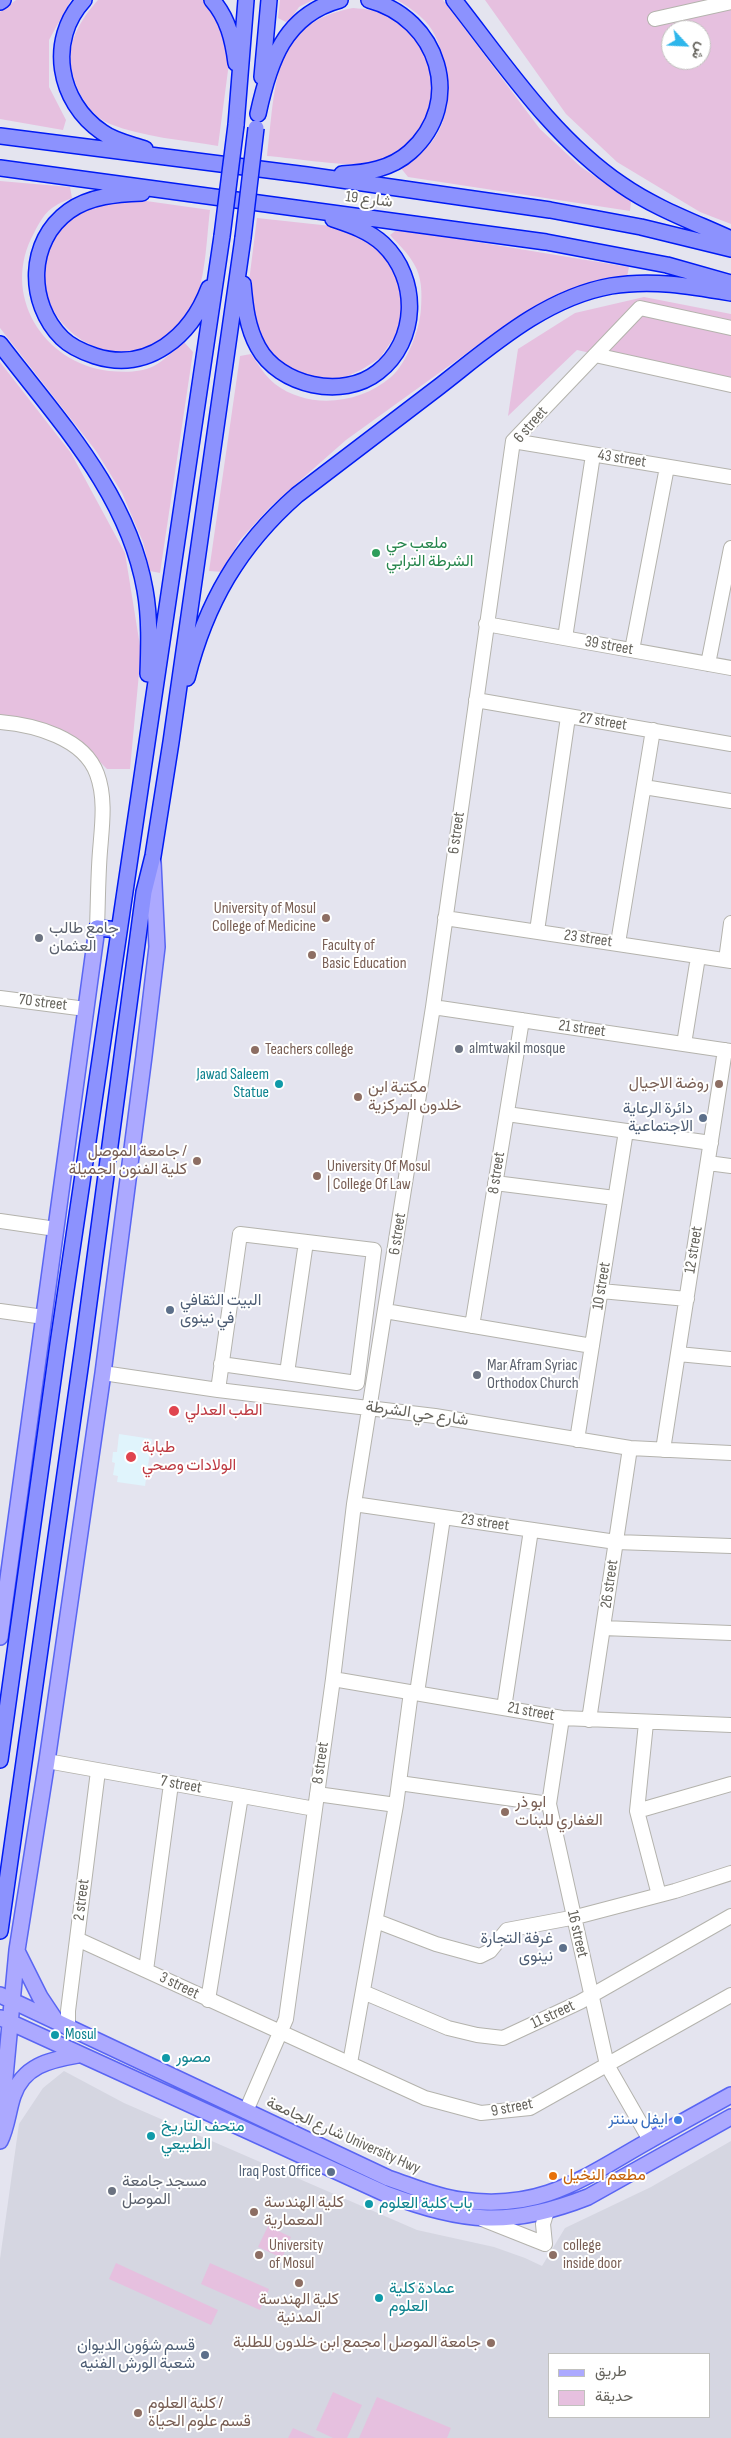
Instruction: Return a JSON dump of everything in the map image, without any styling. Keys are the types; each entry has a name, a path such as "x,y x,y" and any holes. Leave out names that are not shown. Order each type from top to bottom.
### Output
{"highway":[{"path":"84,0 72,16 62,49 61,64 65,83 71,98 82,113 103,133 172,158"},
{"path":"212,0 225,18 231,34 238,103"},
{"path":"0,1760 145,748 222,236 236,125 246,0"},
{"path":"0,1931 84,1347 144,892 153,856 171,742 242,244 269,0"},
{"path":"257,121 269,72 290,31 301,18 313,10 340,0"},
{"path":"307,175 360,173 377,170 396,161 408,154 421,141 436,113 440,96 437,63 425,37 404,16 390,7 369,0"},
{"path":"454,0 546,117 594,164 639,196 731,239"},
{"name":"شارع 19","path":"0,136 307,175 594,217 675,234 731,249"},
{"name":"شارع 19","path":"0,168 564,245 667,265 731,283"},
{"path":"171,192 103,197 69,210 56,222 39,254 36,270 39,301 53,328 75,348 103,359 134,360 152,355 167,346 193,319 204,300 219,257"},
{"path":"242,244 245,311 258,348 270,362 298,380 315,385 348,385 376,374 398,351 408,323 410,306 403,271 389,251 373,236 359,228 305,210"},
{"path":"171,742 198,643 226,579 256,535 297,495 508,334 568,299 610,286 654,282 696,286 731,294"},
{"path":"0,344 106,485 131,537 146,591 148,618 145,748"},
{"path":"97,928 119,930"}],"main road":[{"path":"0,2130 6,1998 17,1950 47,1761 103,1373 158,947 153,856"},
{"path":"0,1637 97,928"},
{"path":"17,1950 33,1985 62,2025"},
{"name":"شارع الجامعة University Hwy","path":"6,1998 388,2178 423,2191 459,2200 484,2202 521,2200 577,2183 731,2095"},
{"name":"شارع الجامعة University Hwy","path":"4,2020 386,2194 445,2214 482,2220 520,2218 588,2197 731,2117"},
{"path":"0,2141 5,2131 13,2097 26,2074 34,2068 55,2059 78,2055"}],"street":[{"path":"655,18 731,2"},
{"name":"6 street","path":"368,1407 433,1007 513,441 640,308 731,328"},
{"path":"595,356 731,385"},
{"name":"43 street","path":"513,441 731,477"},
{"path":"565,638 593,455"},
{"path":"632,650 667,467"},
{"path":"708,664 729,572 731,548"},
{"name":"39 street","path":"486,624 731,668"},
{"name":"27 street","path":"476,700 731,744"},
{"path":"537,931 568,717"},
{"path":"0,722 32,728 66,741 88,758 97,774 102,817 97,928"},
{"path":"618,943 653,730"},
{"path":"644,787 731,801"},
{"name":"23 street","path":"445,918 728,960"},
{"path":"728,960 731,923"},
{"path":"684,1044 698,957"},
{"name":"70 street","path":"0,998 86,1009"},
{"name":"21 street","path":"433,1007 728,1051"},
{"name":"8 street","path":"472,1326 522,1020"},
{"name":"12 street","path":"663,1450 711,1143 728,1051"},
{"path":"507,1114 711,1143"},
{"name":"10 street","path":"577,1440 626,1131"},
{"path":"708,1164 731,1166"},
{"path":"496,1183 615,1198"},
{"path":"0,1221 56,1229"},
{"path":"218,1390 221,1364 240,1234 374,1250 357,1383 221,1364"},
{"path":"287,1373 306,1242"},
{"path":"601,1291 687,1299"},
{"path":"0,1311 44,1317"},
{"path":"385,1311 592,1346"},
{"path":"678,1354 731,1359"},
{"name":"شارع حي الشرطة","path":"103,1373 218,1390 435,1416 630,1448 731,1453"},
{"name":"8 street","path":"246,2111 286,2019 368,1407"},
{"name":"26 street","path":"590,1720 630,1448"},
{"name":"23 street","path":"354,1504 616,1542 731,1546"},
{"path":"350,2063 396,1805 443,1518"},
{"path":"504,1708 530,1530"},
{"path":"603,1628 731,1633"},
{"name":"21 street","path":"333,1678 562,1718 646,1723 731,1725"},
{"name":"16 street","path":"562,1718 549,1804 607,2065 650,2140"},
{"path":"646,1723 637,1811 659,1895"},
{"name":"7 street","path":"47,1761 315,1810"},
{"name":"2 street","path":"62,2025 77,1939 98,1771"},
{"path":"146,1970 171,1784"},
{"path":"398,1784 549,1804"},
{"path":"637,1811 731,1784"},
{"path":"317,1794 396,1805"},
{"path":"208,2000 241,1796"},
{"path":"376,1921 436,1944 480,1956 490,1951 507,1930 573,1917 659,1895 731,1873"},
{"name":"11 street","path":"363,1992 448,2028 499,2038 592,1995 731,1916"},
{"name":"3 street","path":"77,1939 280,2033"},
{"name":"9 street","path":"280,2033 425,2098 448,2106 488,2114 530,2108 731,1995"},
{"path":"482,2220 545,2244 543,2224 547,2211"}],"shaded area":[{"name":"طبابة الولادات وصحي","path":"119,1434 152,1439 145,1486 117,1482 118,1476 113,1475 115,1463 112,1462 113,1452 117,1452"},
{"name":"University of Mosul","path":"64,2071 124,2103 417,2230 494,2247 542,2266 565,2228 651,2187 731,2141 731,2438 0,2438 0,2259 19,2124 43,2088"}],"green space":[{"path":"16,0 71,0 49,40 49,87 66,120 63,130 0,119 0,12"},
{"path":"98,0 204,0 209,4 227,39 229,63 218,146 136,132 110,124 93,112 75,82 72,71 71,50 77,30"},
{"path":"280,0 313,0 299,7 288,23 278,18"},
{"path":"397,0 443,0 540,129 581,167 631,201 630,211 408,177 400,167 428,146 439,131 447,103 448,87 443,57 432,30 421,17"},
{"path":"485,0 731,0 731,224 700,212 617,162 566,114"},
{"path":"353,8 376,11 389,17 408,32 422,50 431,71 433,94 429,115 420,135 404,151 381,162 370,164 342,164 267,156 276,83 282,62 292,43 306,28 326,16"},
{"path":"0,181 70,187 72,198 53,207 45,215 34,233 25,256 22,279 25,301 34,322 47,340 65,355 85,365 120,372 132,372 154,366 184,342 193,352 160,573 150,571 143,542 122,493 96,451 0,328"},
{"path":"125,198 210,210 203,275 191,311 180,326 166,338 155,344 129,351 104,349 81,339 63,323 50,303 43,279 45,254 56,230 67,214"},
{"path":"257,218 331,226 366,238 390,259 403,285 406,307 397,333 380,358 361,370 341,379 324,381 285,370 257,340 247,297"},
{"path":"398,229 629,267 627,277 607,280 558,294 514,319 346,440 270,507 239,541 223,572 209,571 240,356 251,354 271,381 288,392 303,398 334,400 350,398 379,386 391,377 397,371 412,345 418,326 421,302 421,285 417,269 409,256 390,235"},
{"path":"644,297 731,314 731,384 577,350 508,416 518,349 575,313"},
{"path":"0,362 71,453 125,553 141,652 130,769 107,769 84,746 0,717"},
{"path":"268,2226 291,2237 282,2258 258,2247"},
{"path":"116,2263 218,2310 211,2325 109,2279"},
{"path":"210,2263 269,2289 260,2310 201,2284"},
{"path":"333,2392 362,2405 347,2438 333,2438 316,2430"},
{"path":"377,2397 451,2428 447,2438 359,2438"},
{"path":"293,2428 316,2438 288,2438"}],"place":[{"name":"ملعب حي الشرطة الترابي","path":"376,553"},
{"name":"University of Mosul College of Medicine","path":"326,918"},
{"name":"جامع طالب العثمان","path":"39,938"},
{"name":"Faculty of Basic Education","path":"312,955"},
{"name":"almtwakil mosque","path":"459,1049"},
{"name":"Teachers college","path":"255,1050"},
{"name":"Jawad Saleem Statue","path":"279,1084"},
{"name":"روضة الاجيال","path":"719,1084"},
{"name":"مكتبة ابن خلدون المركزية","path":"358,1097"},
{"name":"دائرة الرعاية الاجتماعية","path":"703,1118"},
{"name":"جامعة الموصل / كلية الفنون الجميلة","path":"197,1161"},
{"name":"University Of Mosul | College Of Law","path":"317,1176"},
{"name":"البيت الثقافي في نينوى","path":"170,1310"},
{"name":"Mar Afram Syriac Orthodox Church","path":"477,1375"},
{"name":"الطب العدلي","path":"174,1411"},
{"name":"طبابة الولادات وصحي","path":"131,1457"},
{"name":"ابو ذر الغفاري للبنات","path":"505,1812"},
{"name":"غرفة التجارة نينوى","path":"563,1948"},
{"name":"Mosul","path":"55,2035"},
{"name":"مصور","path":"166,2058"},
{"name":"ايفل سنتر","path":"678,2120"},
{"name":"متحف التاريخ الطبيعي","path":"151,2136"},
{"name":"Iraq Post Office","path":"331,2172"},
{"name":"مطعم النخيل","path":"553,2176"},
{"name":"مسجد جامعة الموصل","path":"112,2191"},
{"name":"باب كلية العلوم","path":"369,2204"},
{"name":"كلية الهندسة المعمارية","path":"254,2212"},
{"name":"University of Mosul","path":"259,2255"},
{"name":"college inside door","path":"553,2255"},
{"name":"كلية الهندسة المدنية","path":"299,2283"},
{"name":"عمادة كلية العلوم","path":"379,2298"},
{"name":"جامعة الموصل | مجمع ابن خلدون للطلبة","path":"491,2343"},
{"name":"قسم شؤون الديوان شعبة الورش الفنيه","path":"205,2355"},
{"name":"كلية العلوم / قسم علوم الحياة","path":"138,2413"}]}
